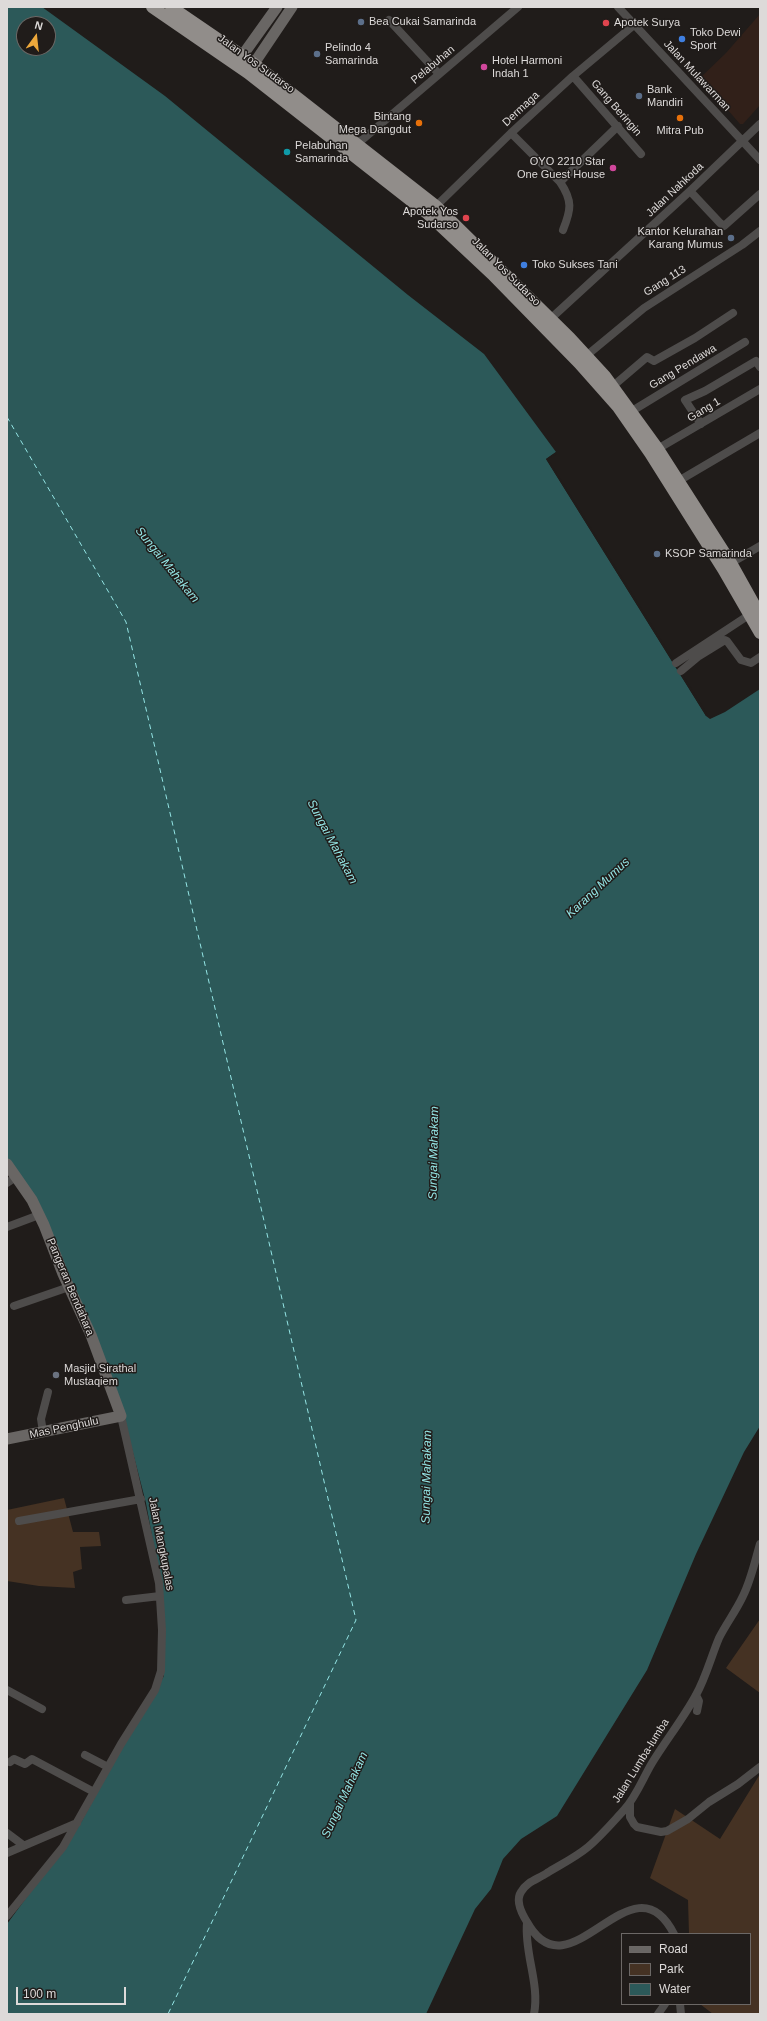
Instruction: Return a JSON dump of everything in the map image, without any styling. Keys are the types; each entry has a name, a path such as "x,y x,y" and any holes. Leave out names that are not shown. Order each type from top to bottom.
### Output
{"highway":[{"name":"Jalan Yos Sudarso","path":"152,7 251,68 356,146 432,210 547,323 586,356 613,386 632,411 654,451 675,483 732,563 760,633"},
{"name":"Jalan Yos Sudarso","path":"172,7 239,60"},
{"name":"Jalan Yos Sudarso","path":"547,323 654,451"},
{"name":"Jalan Yos Sudarso","path":"675,483 723,569 754,615"}],"street":[{"path":"239,60 277,7"},
{"path":"251,68 292,7"},
{"name":"Pelabuhan","path":"356,146 518,7"},
{"name":"Jalan Mulawarman","path":"618,7 760,160"},
{"path":"389,20 439,74"},
{"name":"Dermaga","path":"432,210 511,133 573,76 634,25"},
{"name":"Gang Beringin","path":"573,76 641,154"},
{"name":"Jalan Nahkoda","path":"547,323 743,142 760,124"},
{"path":"560,182 618,126"},
{"path":"511,133 560,182 568,194 570,205 563,230"},
{"path":"690,191 720,224 724,226 760,194"},
{"name":"Gang 113","path":"586,356 644,308 742,245 760,231"},
{"path":"613,386 647,358 654,361 695,338 733,313"},
{"name":"Gang Pendawa","path":"632,411 745,342"},
{"path":"701,424 685,400 705,391 722,379 756,361 760,367"},
{"name":"Gang 1","path":"654,451 760,389"},
{"path":"675,483 760,433"},
{"path":"732,563 760,546"},
{"path":"676,663 754,615"},
{"path":"680,671 699,656 725,640 744,662 751,664 760,657"},
{"name":"Pangeran Bendahara","path":"7,1164 11,1180 32,1200 39,1215 90,1335 121,1416"},
{"path":"7,1227 39,1215"},
{"path":"14,1306 69,1288"},
{"path":"42,1428 42,1413 48,1392"},
{"name":"Mas Penghulu","path":"7,1439 42,1428 121,1416"},
{"name":"Jalan Mangkupalas","path":"7,1916 63,1846 158,1683 161,1671 162,1630 159,1583 121,1416"},
{"path":"19,1521 141,1499"},
{"name":"Jalan Lumba-lumba","path":"673,1933 666,1920 656,1912 643,1908 632,1909 622,1912 572,1944 565,1946 551,1945 543,1941 527,1923 519,1904 521,1891 527,1884 587,1848 630,1802 652,1764 696,1695 720,1638 745,1592 760,1544"},
{"path":"126,1600 160,1596"},
{"path":"7,1690 42,1710"},
{"path":"696,1695 699,1701 697,1711"},
{"path":"85,1755 108,1767"},
{"path":"10,1762 14,1759 25,1764 32,1759 94,1792"},
{"path":"630,1802 630,1818 637,1827 661,1832 667,1831 688,1819 709,1802 738,1784 760,1767"},
{"path":"7,1853 23,1844 77,1823"},
{"path":"7,1833 23,1844"},
{"path":"527,1923 526,1935 536,1998 534,2014"},
{"path":"658,2014 664,2005"}],"shaded area":[{"path":"760,14 760,105 743,124 740,124 700,78 726,53"}],"green space":[{"path":"64,1498 73,1532 99,1532 101,1546 80,1547 82,1569 73,1572 75,1588 39,1586 7,1581 7,1510"},
{"path":"760,1619 760,1693 726,1668"},
{"path":"760,1774 760,2014 713,2014 701,2005 751,2005 751,1933 689,1933 688,1900 650,1878 675,1809 720,1839"}],"water":[{"path":"7,7 42,7 54,16 16,16 16,56 56,56 56,17 165,96 408,295 484,354 556,452 546,459 706,716 710,719 725,712 760,689 760,1426 744,1452 696,1554 647,1670 557,1816 521,1839 503,1859 491,1889 475,1909 426,2014 7,2014 7,1924 79,1826 164,1676 162,1591 146,1503 132,1449 61,1266 7,1160"}],"pier":[{"path":"556,452 557,454 548,459 708,715 706,716 546,459"}],"ferry route":[{"path":"7,417 126,622 356,1620 168,2014"}],"place":[{"name":"Bea Cukai Samarinda","path":"361,22"},
{"name":"Apotek Surya","path":"606,23"},
{"name":"Toko Dewi Sport","path":"682,39"},
{"name":"Pelindo 4 Samarinda","path":"317,54"},
{"name":"Hotel Harmoni Indah 1","path":"484,67"},
{"name":"Bank Mandiri","path":"639,96"},
{"name":"Mitra Pub","path":"680,118"},
{"name":"Bintang Mega Dangdut","path":"419,123"},
{"name":"Pelabuhan Samarinda","path":"287,152"},
{"name":"OYO 2210 Star One Guest House","path":"613,168"},
{"name":"Apotek Yos Sudarso","path":"466,218"},
{"name":"Kantor Kelurahan Karang Mumus","path":"731,238"},
{"name":"Toko Sukses Tani","path":"524,265"},
{"name":"KSOP Samarinda","path":"657,554"},
{"name":"Masjid Sirathal Mustaqiem","path":"56,1375"}],"water label":[{"name":"Sungai Mahakam","path":"167,565"},
{"name":"Sungai Mahakam","path":"332,842"},
{"name":"Karang Mumus","path":"598,888"},
{"name":"Sungai Mahakam","path":"434,1153"},
{"name":"Sungai Mahakam","path":"427,1477"},
{"name":"Sungai Mahakam","path":"345,1795"}]}
